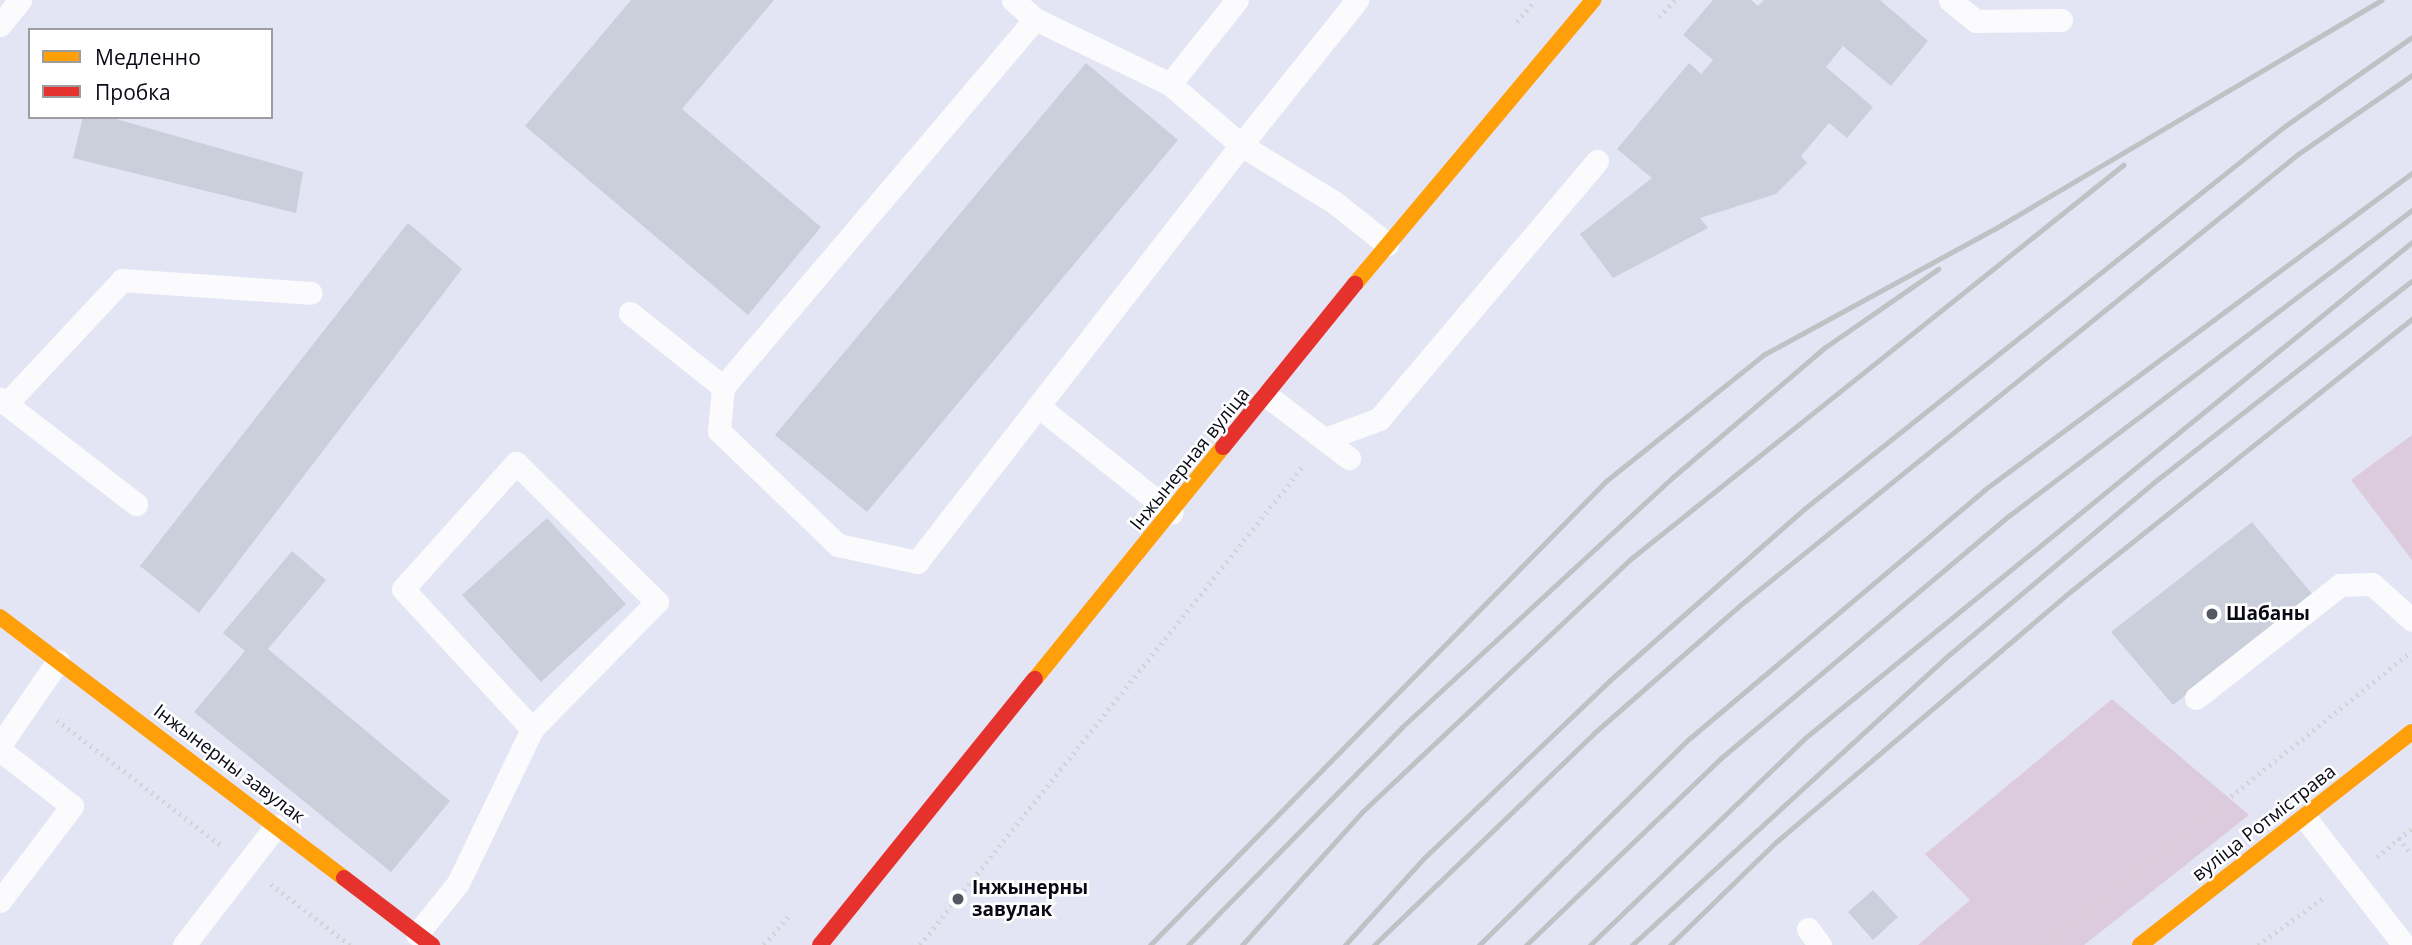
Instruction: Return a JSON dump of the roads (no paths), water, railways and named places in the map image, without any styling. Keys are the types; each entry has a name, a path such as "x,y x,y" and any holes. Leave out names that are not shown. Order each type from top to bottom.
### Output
{"street":[{"name":"Інжынерная вуліца","path":"820,945 1267,396 1387,244 1593,0"},
{"name":"Інжынерны завулак","path":"0,617 424,939"},
{"name":"вуліца Ротмістрава","path":"2140,945 2306,819 2412,732"}],"lane":[{"path":"0,25 20,0"},
{"path":"1013,0 1035,19 1170,85 1241,145 1334,202 1387,244"},
{"path":"1170,85 1237,0"},
{"path":"1035,19 723,387 719,431 838,545 916,562 1357,0"},
{"path":"1950,0 1976,21 2061,20"},
{"path":"1325,439 1379,419 1597,161"},
{"path":"136,503 4,400 122,280 311,293"},
{"path":"630,313 723,387"},
{"path":"1267,396 1349,458"},
{"path":"1038,406 1172,513"},
{"path":"424,939 458,883 532,729 657,602 516,463 403,589 532,729"},
{"path":"2196,698 2340,585 2372,584 2412,621"},
{"path":"0,901 72,806 0,747 58,660"},
{"path":"2306,819 2404,945"},
{"path":"184,945 276,826"}],"railway":[{"path":"1150,945 1606,481 1763,355 2001,225 2382,0"},
{"path":"1345,945 1424,858 1609,681 1804,509 2285,126 2412,37"},
{"path":"1374,945 1593,734 1739,606 2298,154 2412,75"},
{"path":"1242,945 1362,812 1633,557 2123,165"},
{"path":"1479,945 1690,738 1984,490 2412,173"},
{"path":"1526,945 1721,758 2010,515 2412,210"},
{"path":"1590,945 1805,738 2412,242"},
{"path":"1188,945 1402,727 1673,477 1824,348 1938,269"},
{"path":"1632,945 1950,654 2153,483 2412,281"},
{"path":"1670,945 1776,842 2071,591 2412,319"}],"place":[{"name":"Шабаны","path":"2212,614"},
{"name":"Інжынерны завулак","path":"958,899"}]}
